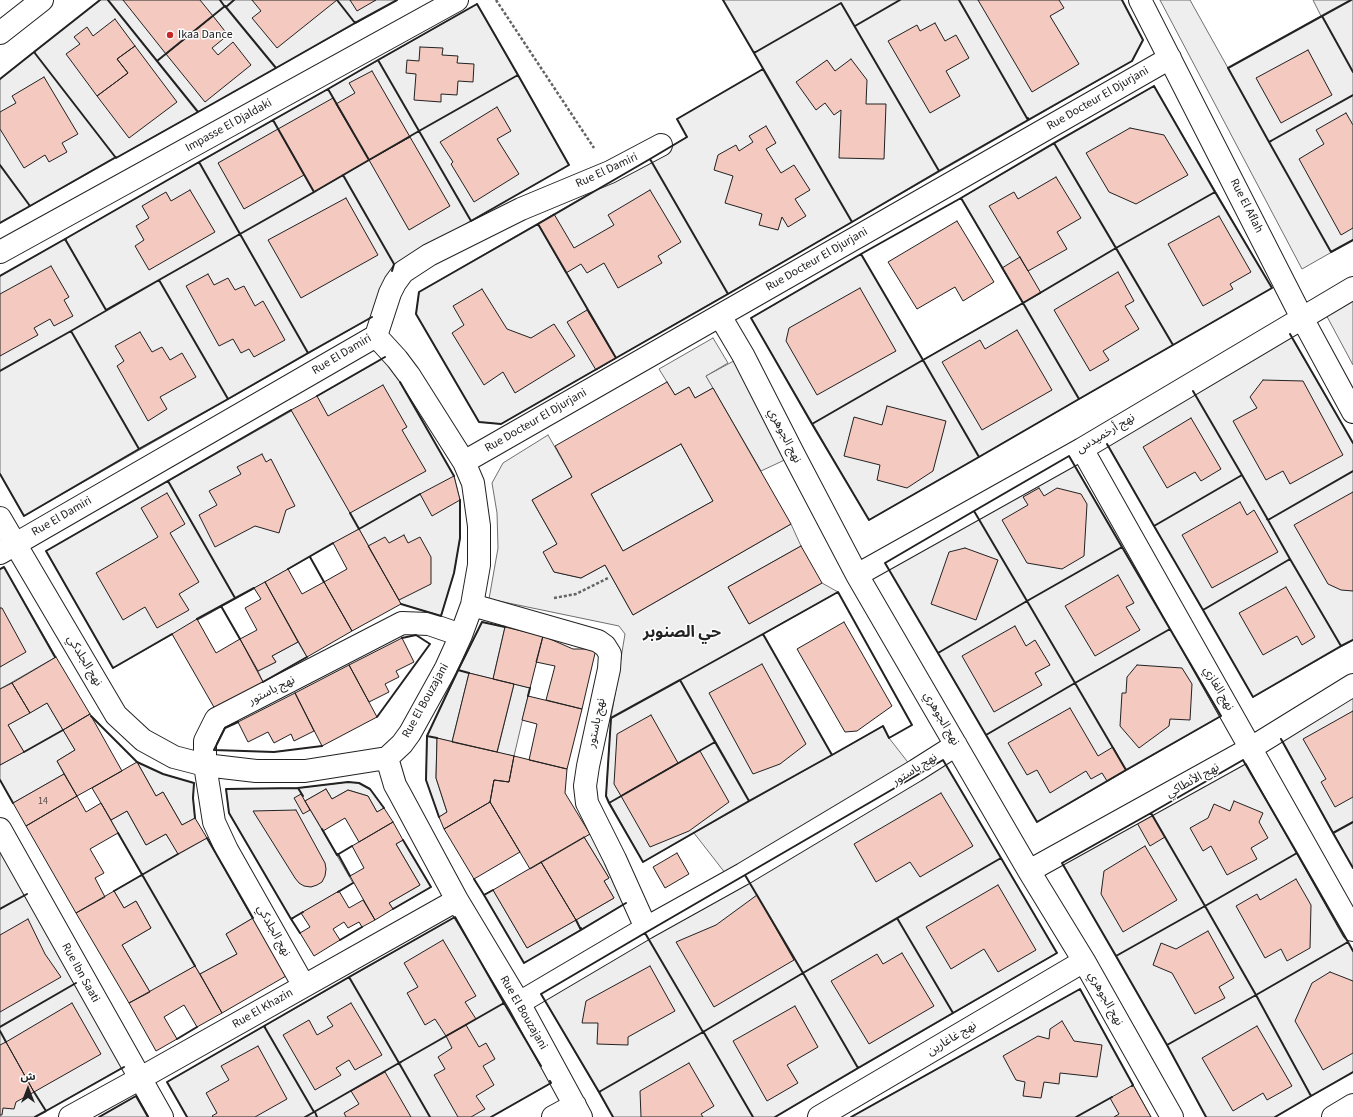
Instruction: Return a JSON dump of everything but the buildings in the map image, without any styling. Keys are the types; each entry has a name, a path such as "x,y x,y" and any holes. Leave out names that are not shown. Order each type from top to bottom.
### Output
{"street":[{"path":"0,33 42,0"},
{"name":"Impasse El Djaldaki","path":"0,252 457,0"},
{"name":"Rue El Aflah","path":"1140,0 1302,318 1353,412"},
{"name":"Rue Docteur El Djurjani","path":"464,462 1170,58"},
{"name":"Rue El Damiri","path":"7,548 376,336 390,293 404,272 429,255 521,209 610,172 661,145"},
{"name":"نهج أرخميدس","path":"857,575 1082,449 1353,288"},
{"name":"نهج الجوهري","path":"720,316 743,355 857,575 1029,872 1084,961 1172,1117"},
{"name":"Rue El Bouzajani","path":"376,336 409,375 464,462 473,483 478,526 478,565 472,605 461,635 446,668 410,733 402,744 387,758 398,789 457,900 519,1003 578,1111"},
{"name":"نهج الغازي","path":"1082,449 1353,930"},
{"name":"نهج الجلدكي","path":"0,518 7,548 116,715 143,740 174,757 205,765 256,771 305,771 387,758"},
{"name":"نهج باستور","path":"472,605 598,641 605,646 610,654 609,669 588,766 585,786 587,803 615,859 646,928"},
{"name":"نهج باستور","path":"205,765 205,741 216,719 395,626 402,623 429,624 461,635"},
{"name":"نهج الأنطاكي","path":"1029,872 1251,748 1353,685"},
{"name":"نهج باستور","path":"519,1003 646,928 743,874 956,745"},
{"name":"نهج الجلدكي","path":"205,765 214,822 227,850 304,986"},
{"name":"Rue Ibn Saati","path":"0,829 139,1079 162,1117"},
{"name":"Rue El Khazin","path":"70,1117 457,900"},
{"name":"نهج غاغارين","path":"819,1117 1084,961"},
{"path":"1332,1117 1353,1105"},
{"path":"553,1117 578,1111"}],"path":[{"path":"496,0 610,172"},
{"path":"547,599 576,594 608,578"}],"shaded area":[{"path":"100,0 397,0 0,223 0,79"},
{"path":"723,0 1122,0 1143,40 1132,61 501,424 479,422 416,314 419,292 687,137 677,119 763,69"},
{"path":"1160,0 1190,0 1228,68 1321,16 1313,0 1353,0 1353,240 1302,269"},
{"path":"477,4 569,165 395,264 374,316 24,516 0,474 0,276"},
{"path":"1154,86 1272,288 869,520 751,318 861,254 923,360 1023,303 961,198"},
{"path":"1353,293 1353,365 1324,311"},
{"path":"1289,333 1353,443 1353,640 1253,697 1104,439"},
{"path":"713,338 728,363 706,376 713,388 695,398 689,387 675,395 659,369"},
{"path":"386,357 454,476 460,500 460,538 454,573 441,616 401,604 359,529 113,668 46,551"},
{"path":"741,357 791,457 761,471 706,376"},
{"path":"548,435 572,477 532,500 557,544 544,552 554,572 581,578 605,565 633,615 791,524 801,546 728,587 749,624 822,583 838,592 763,634 832,755 643,862 606,796 611,718 625,634 619,626 489,599 498,548 497,513 492,483 503,463"},
{"path":"681,444 713,501 623,551 591,494"},
{"path":"1069,456 1221,716 1037,822 885,563"},
{"path":"4,567 56,657 0,689 0,569"},
{"path":"482,622 505,627 493,679 469,673 452,742 437,738 436,778 447,812 439,817 426,780 427,736"},
{"path":"298,642 307,657 263,682 258,671 276,662 272,656"},
{"path":"514,684 530,688 514,756 497,753"},
{"path":"1353,689 1353,868 1277,731"},
{"path":"47,703 75,750 57,761 64,774 13,803 0,780 0,765 24,752 8,725"},
{"path":"883,726 889,738 914,770 729,878 694,833"},
{"path":"943,760 1057,953 775,1117 613,1117 541,994"},
{"path":"1243,760 1353,951 1353,1072 1275,1117 1206,1117 1167,1045 1062,863"},
{"path":"137,762 163,774 194,783 193,798 195,818 182,825 163,792 156,796"},
{"path":"348,782 359,783 370,789 384,808 377,812 368,796 348,790 332,799 326,789 305,801 353,883 291,919 229,813 226,789 298,788"},
{"path":"127,811 146,845 166,834 179,854 207,838 253,918 226,934 237,954 200,974 195,966 150,992 122,945 151,928 136,901 124,908 114,891 142,875 111,820"},
{"path":"590,834 629,901 524,963 484,895 493,890 527,948 576,920 614,898 604,881 609,878 584,837"},
{"path":"403,840 431,887 393,909 389,903 420,885 396,844"},
{"path":"0,848 125,1066 35,1117 0,1117"},
{"path":"455,917 551,1083 491,1117 187,1117 167,1082"},
{"path":"1080,989 1151,1117 851,1117"},
{"path":"136,1096 148,1117 99,1117"}],"wall":[{"path":"100,0 34,52 116,158 198,112 108,0"},
{"path":"220,0 225,7"},
{"path":"226,7 234,0"},
{"path":"275,67 276,68 355,23 337,0"},
{"path":"355,22 397,0"},
{"path":"723,0 754,53 755,52"},
{"path":"855,26 900,0"},
{"path":"939,171 1028,120 959,0"},
{"path":"1028,118 1028,120 1132,61 1143,40 1122,0"},
{"path":"1322,16 1351,0"},
{"path":"841,3 939,171 852,222 754,53 841,3"},
{"path":"477,4 518,75 419,131 378,60 477,4"},
{"path":"225,6 276,68 198,112 157,61 225,6"},
{"path":"1353,72 1322,16 1228,68 1269,142 1353,95"},
{"path":"0,79 34,52 35,53"},
{"path":"378,60 419,131 369,160 328,89 378,60"},
{"path":"763,69 852,222 728,294 650,159 687,137 677,119 763,69"},
{"path":"518,75 569,165 471,221 419,131 518,75"},
{"path":"1154,86 1215,192 1116,248 1054,143 1154,86"},
{"path":"328,89 369,160 314,192 273,120 328,89"},
{"path":"273,120 314,192 240,234 199,162 273,120"},
{"path":"1271,141 1269,142 1331,252 1353,240"},
{"path":"1003,269 961,198 1054,143 1173,345 1272,288 1215,192 1116,248"},
{"path":"0,165 30,206 116,157"},
{"path":"650,159 728,294 616,358 538,224 650,159"},
{"path":"199,162 240,234 106,310 65,239 199,162"},
{"path":"342,176 343,175 394,264 392,271"},
{"path":"240,234 308,353 228,399 159,280 240,234 316,191"},
{"path":"961,198 1023,303 923,360 861,254 961,198"},
{"path":"0,223 30,206 29,205"},
{"path":"538,224 616,358 501,424 479,422 416,314 419,292 538,224"},
{"path":"240,234 308,353 372,317"},
{"path":"0,276 65,239 66,240"},
{"path":"1116,248 1173,345 1079,399 1023,303 1116,248"},
{"path":"1040,293 1116,248"},
{"path":"923,360 812,424 869,520 979,457 923,360 861,254 751,318 812,424 923,360 1023,303 1079,399 979,457 923,360"},
{"path":"159,280 228,399 139,449 71,331 159,280"},
{"path":"0,371 71,331"},
{"path":"1290,334 1353,443"},
{"path":"317,396 385,357"},
{"path":"400,382 454,476"},
{"path":"1193,391 1242,475 1268,520 1290,559 1203,610 1154,526 1242,475"},
{"path":"172,634 113,668 46,551 291,410"},
{"path":"1107,444 1154,526 1242,475"},
{"path":"0,474 24,516 139,449"},
{"path":"1069,456 1122,547 1027,601 974,511 1069,456"},
{"path":"1267,519 1268,520 1353,471"},
{"path":"168,481 235,598"},
{"path":"350,513 359,529 420,494"},
{"path":"401,604 441,616 454,573 460,538 460,500"},
{"path":"974,511 1027,601 938,653 885,563 974,511"},
{"path":"288,569 333,543"},
{"path":"1122,547 1170,629 1075,683 1027,601 1122,547"},
{"path":"310,557 324,582"},
{"path":"1290,559 1341,646 1253,697 1203,610 1290,559"},
{"path":"0,569 4,567 55,657"},
{"path":"197,619 254,588"},
{"path":"838,592 912,725 889,738 883,726 832,755 763,634 838,592"},
{"path":"1027,601 1075,683 986,735 938,653 1027,601"},
{"path":"221,606 240,639"},
{"path":"458,670 482,622 505,627"},
{"path":"1170,629 1221,716 1126,770 1075,683 1170,629"},
{"path":"763,634 832,755 749,801 680,680 763,634"},
{"path":"377,717 430,644 416,635 402,638"},
{"path":"1341,646 1353,640"},
{"path":"263,682 307,657"},
{"path":"437,738 427,736 458,670 469,673"},
{"path":"680,680 715,742 609,803 606,796 611,718 680,680"},
{"path":"1075,683 1126,770 1037,822 986,735 1075,683"},
{"path":"528,696 530,688"},
{"path":"91,716 137,762 163,774 194,783 193,798 195,818"},
{"path":"238,722 225,728 214,750 274,752 322,746"},
{"path":"24,752 63,730"},
{"path":"427,736 426,780 439,817"},
{"path":"1281,739 1333,833 1353,822"},
{"path":"715,742 749,801 643,862 609,803 715,742"},
{"path":"943,760 1001,858 803,973 745,875 943,760"},
{"path":"1243,760 1297,853 1205,906 1151,813 1243,760"},
{"path":"0,780 13,803"},
{"path":"303,796 298,788 348,782 359,783 370,789 384,808"},
{"path":"298,788 226,789 229,813 291,919 303,912"},
{"path":"1151,813 1205,906 1116,956 1062,863 1151,813"},
{"path":"322,829 337,855 352,846"},
{"path":"1335,832 1333,833 1353,868"},
{"path":"118,833 195,966"},
{"path":"207,838 253,918"},
{"path":"393,909 431,887 403,840"},
{"path":"1297,853 1348,942 1256,995 1205,906 1297,853"},
{"path":"114,891 178,854"},
{"path":"338,854 350,876"},
{"path":"1001,858 1057,953 953,1013 897,918 1001,858"},
{"path":"745,875 803,973 703,1032 645,933 745,875"},
{"path":"474,879 484,895"},
{"path":"338,892 353,883"},
{"path":"493,890 484,895 524,963 581,930 576,920"},
{"path":"0,909 27,894"},
{"path":"581,928 581,930 626,903"},
{"path":"1275,1117 1311,1096 1256,995 1205,906 1116,956 1167,1045 1256,995 1348,942 1353,951"},
{"path":"455,917 504,1003 399,1063 349,977 455,917"},
{"path":"293,918 291,919 300,933"},
{"path":"897,918 953,1013 858,1068 803,973 897,918"},
{"path":"340,940 362,927"},
{"path":"645,933 703,1032 599,1092 541,994 645,933"},
{"path":"349,977 399,1063 314,1112 264,1026 349,977"},
{"path":"0,1027 76,983"},
{"path":"851,1117 1080,989 1133,1085 1132,1086"},
{"path":"503,1003 541,1066"},
{"path":"187,1117 167,1082 264,1026 265,1027"},
{"path":"177,1039 197,1027"},
{"path":"0,1031 6,1042"},
{"path":"703,1031 753,1117"},
{"path":"1167,1045 1206,1117"},
{"path":"401,1062 399,1063 430,1117"},
{"path":"46,1111 124,1067"},
{"path":"775,1117 858,1067"},
{"path":"1311,1095 1353,1072"},
{"path":"491,1117 551,1083 550,1081"},
{"path":"34,1092 46,1111 35,1117"},
{"path":"600,1092 613,1117"},
{"path":"99,1117 136,1096 148,1117"},
{"path":"1076,1117 1112,1097"},
{"path":"305,1117 314,1112 313,1110"},
{"path":"315,1112 317,1117"}],"place":[{"name":"Ikaa Dance","path":"170,35"}],"district":[{"name":"حي الصنوبر","path":"682,633"}]}
